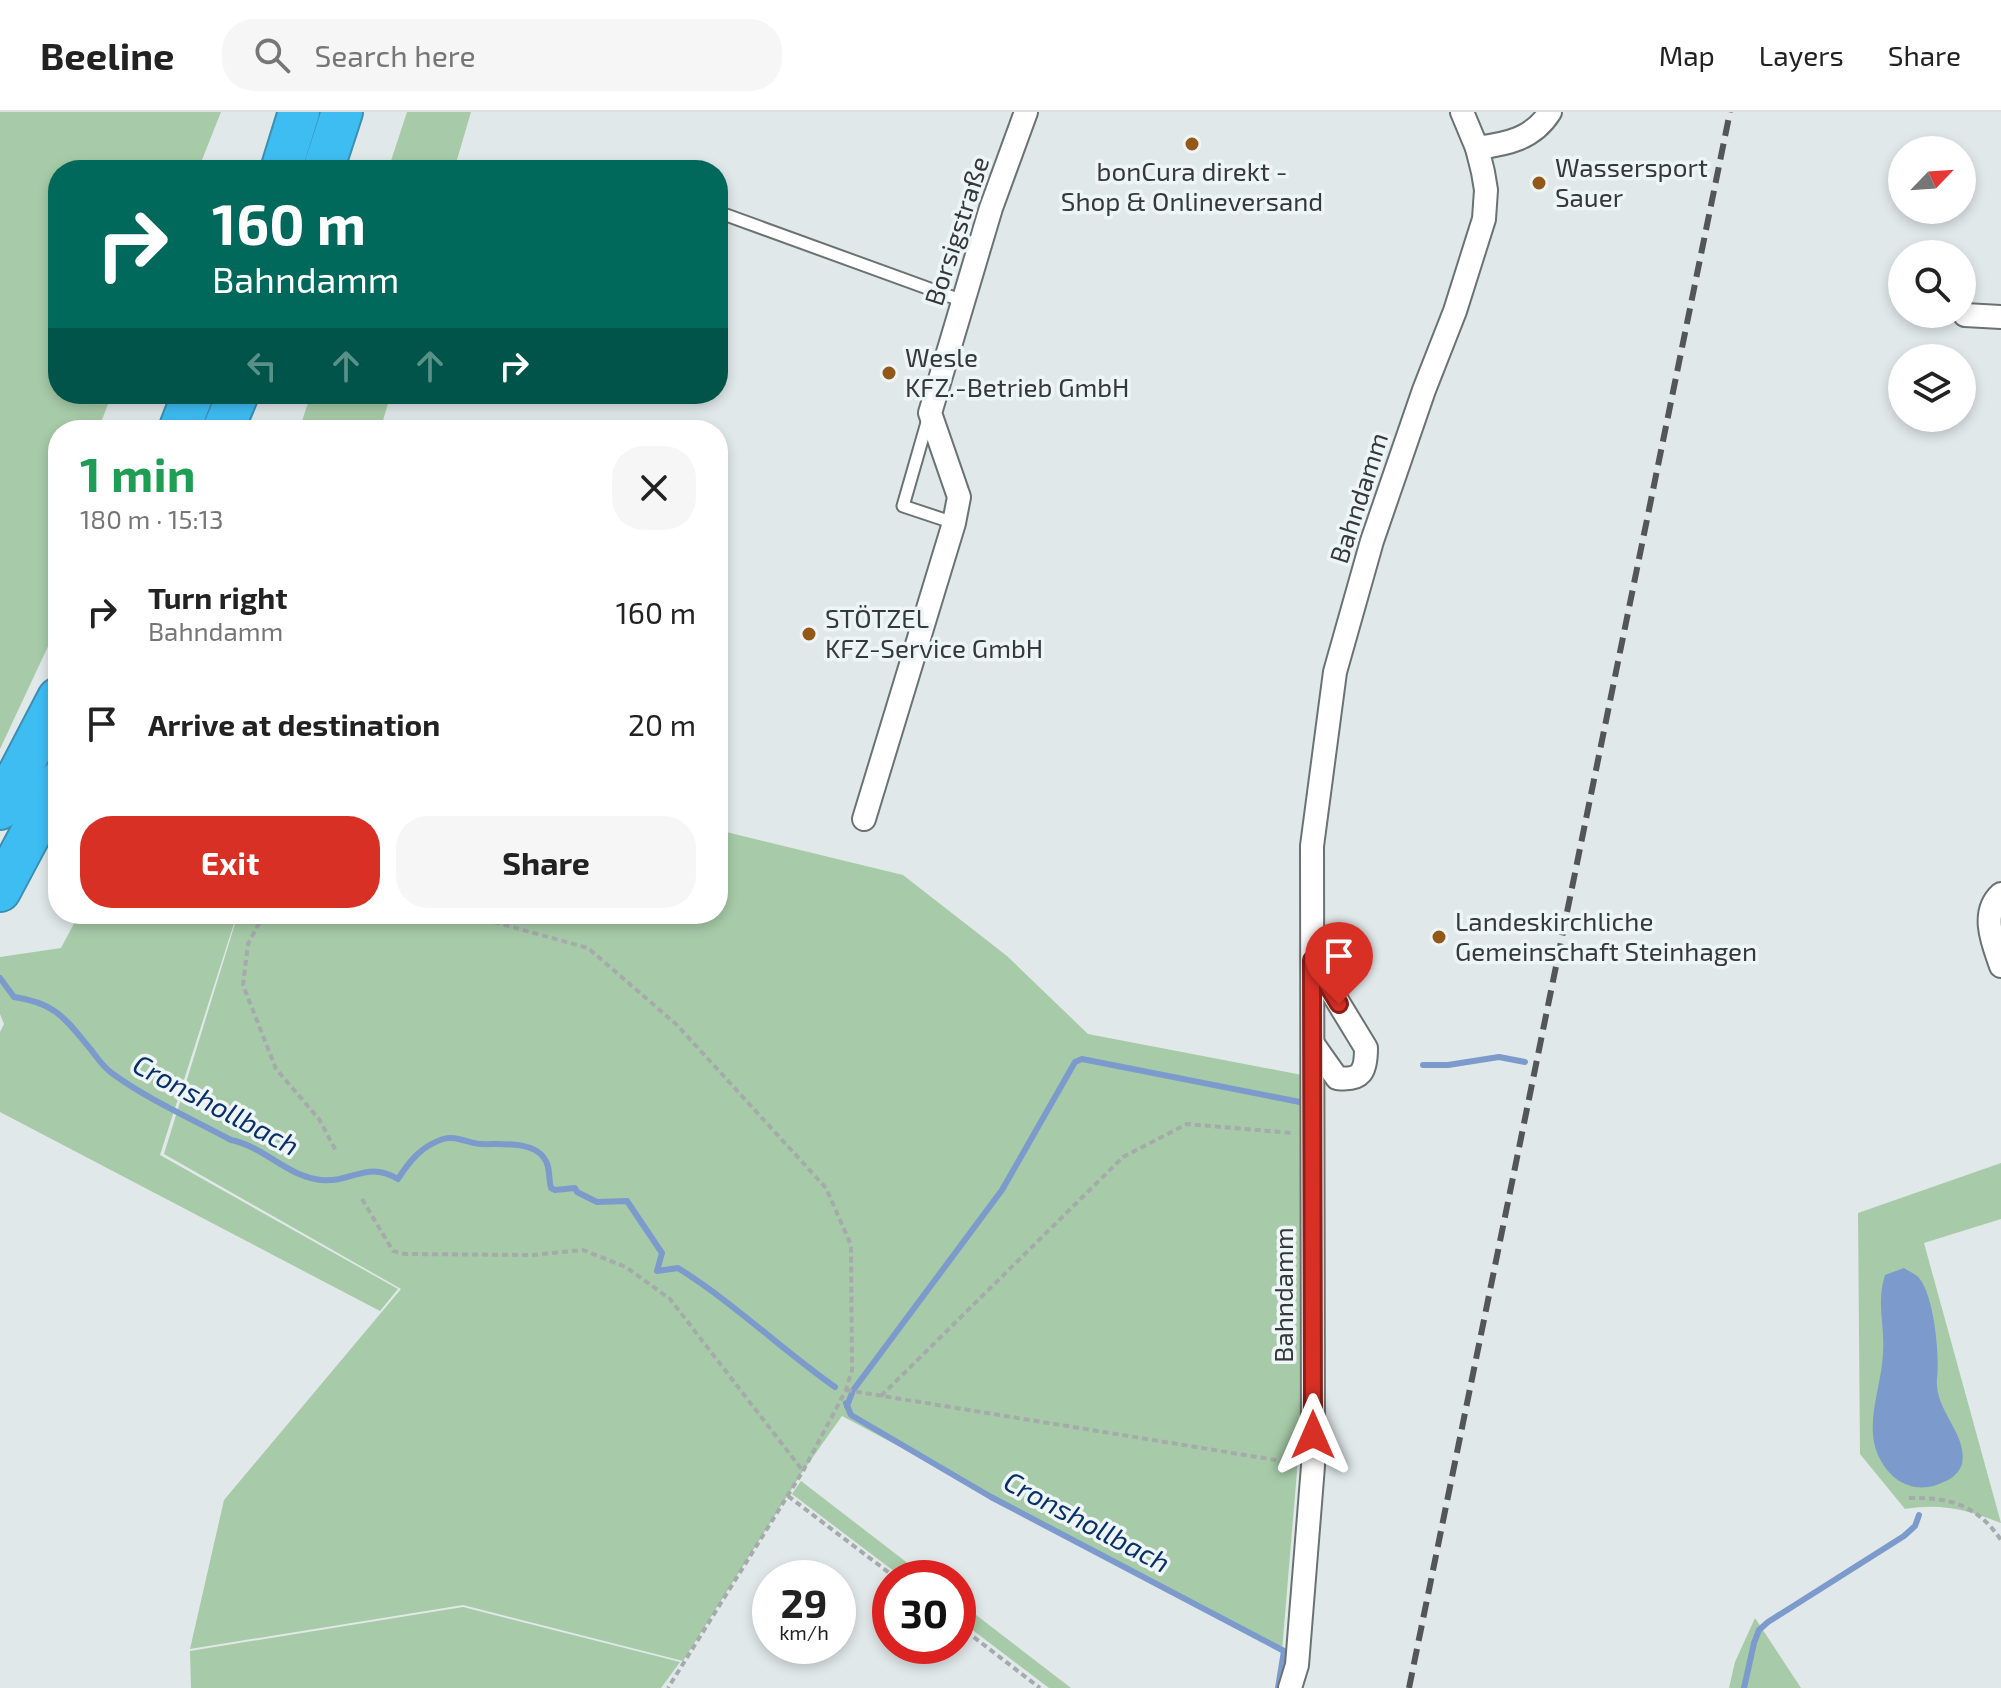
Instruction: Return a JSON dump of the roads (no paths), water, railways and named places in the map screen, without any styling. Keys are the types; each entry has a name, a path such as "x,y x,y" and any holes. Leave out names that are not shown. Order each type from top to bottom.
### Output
{"highway":[{"path":"284,160 299,112"},
{"path":"326,160 342,112"},
{"path":"0,809 48,717"},
{"path":"0,891 48,801"}],"street":[{"name":"Borsigstraße","path":"930,413 991,208 1026,112"},
{"name":"Bahndamm","path":"1290,1688 1297,1665 1313,1466 1312,846 1335,672 1372,541 1455,311 1484,219 1486,190 1477,148 1462,112"},
{"path":"1477,148 1520,140 1534,131 1550,112"},
{"path":"1976,316 2001,317"},
{"path":"864,819 954,523 959,497 930,413"},
{"path":"2001,894 1989,911 1994,946 2001,966"},
{"path":"1312,960 1366,1048 1366,1065 1361,1074 1351,1080 1337,1078 1313,1044"}],"lane":[{"path":"728,216 963,301"},
{"name":"Borsigstraße","path":"930,413 903,506 954,523"}],"water":[{"path":"1904,1268 1919,1278 1929,1298 1937,1341 1937,1390 1963,1453 1961,1467 1954,1476 1925,1487 1898,1480 1884,1465 1874,1443 1873,1418 1883,1353 1882,1285 1885,1275"}],"waterway":[{"name":"Cronshollbach","path":"0,978 14,997 41,1004 59,1015 104,1066 127,1083 186,1117 308,1177 332,1180 377,1172 398,1179 423,1150 448,1138 531,1148 546,1161 551,1188 575,1188 597,1202 627,1201 662,1253 657,1271 678,1268 719,1296 835,1387"},
{"path":"1423,1065 1448,1065 1499,1057 1525,1062"},
{"path":"854,1389 1002,1190 1075,1062 1082,1059 1300,1102"},
{"path":"847,1406 852,1393"},
{"name":"Cronshollbach","path":"846,1403 851,1415 991,1497 1284,1651 1278,1688"},
{"path":"1744,1688 1759,1630 1904,1536 1915,1526 1919,1515"}],"railway":[{"path":"1409,1688 1730,112"}],"place":[{"name":"bonCura direkt - Shop & Onlineversand","path":"1192,144"},
{"name":"Wassersport Sauer","path":"1539,183"},
{"name":"Wesle KFZ.-Betrieb GmbH","path":"889,373"},
{"name":"STÖTZEL KFZ-Service GmbH","path":"809,634"},
{"name":"Landeskirchliche Gemeinschaft Steinhagen","path":"1439,937"}]}
